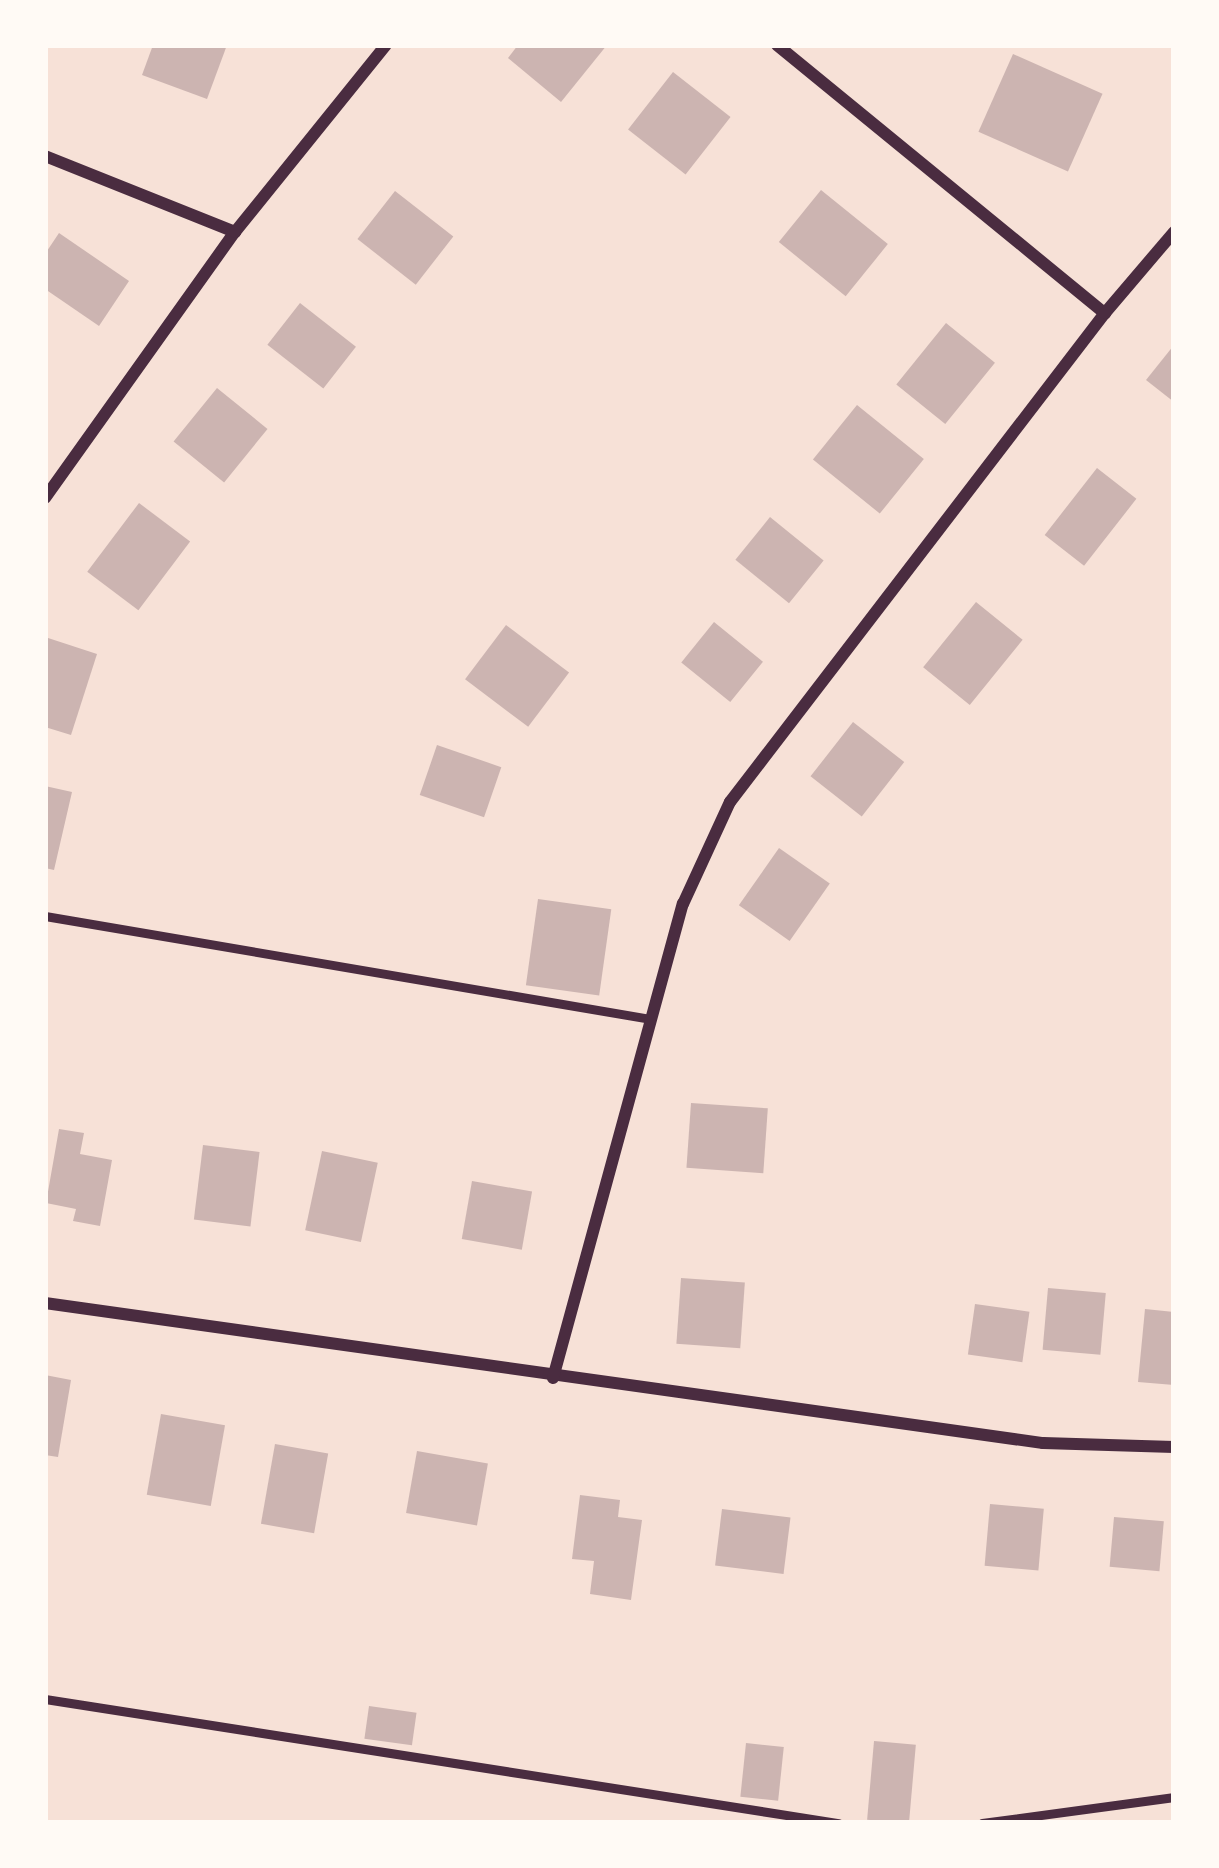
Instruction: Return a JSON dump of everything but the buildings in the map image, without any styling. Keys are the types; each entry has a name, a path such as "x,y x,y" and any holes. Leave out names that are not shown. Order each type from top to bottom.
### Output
{"street":[{"path":"45,498 236,232 386,45"},
{"path":"777,45 1105,313"},
{"path":"45,155 236,232"},
{"path":"553,1378 683,904 730,802 1105,313 1174,232"},
{"path":"45,1303 553,1378 1043,1443 1174,1447"}],"lane":[{"path":"45,916 651,1019"},
{"path":"45,1699 838,1823"},
{"path":"982,1823 1174,1797"}]}
